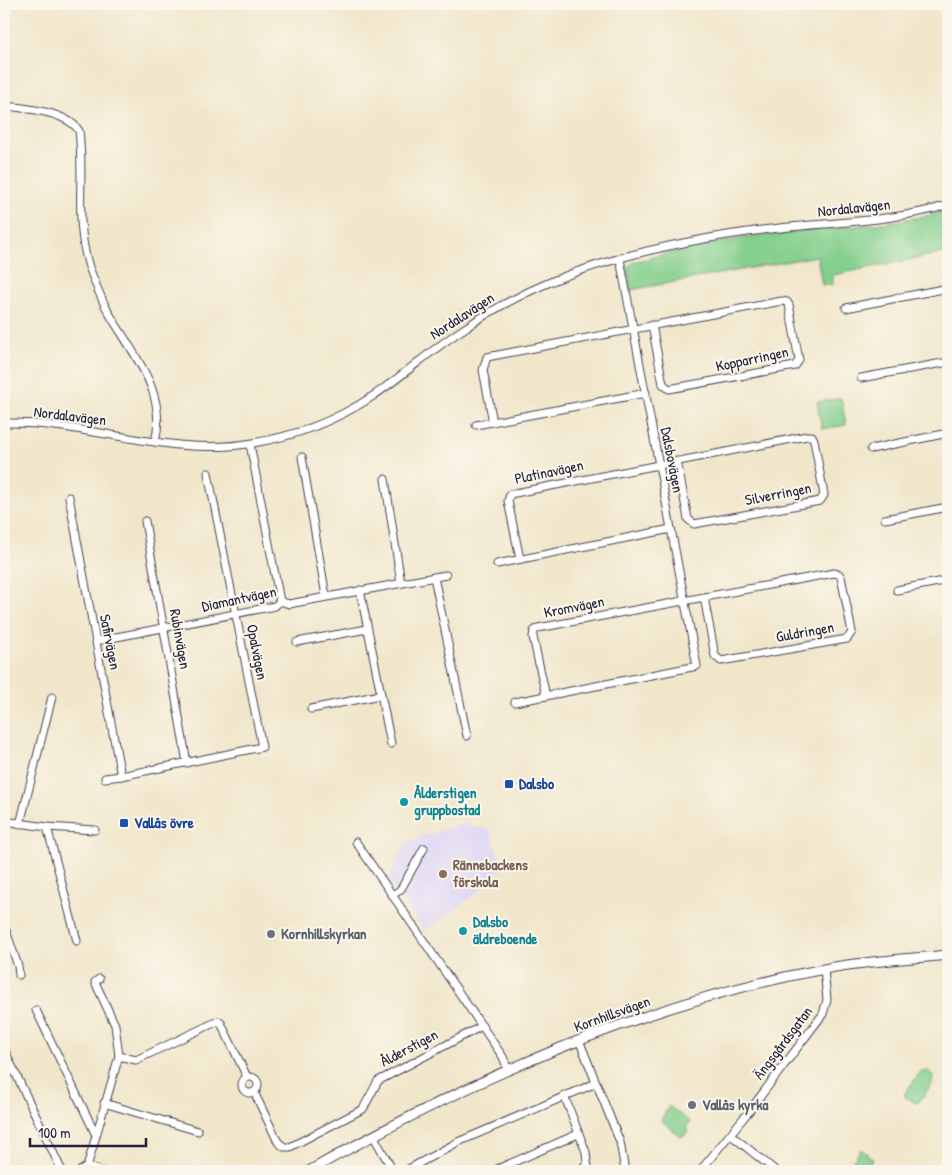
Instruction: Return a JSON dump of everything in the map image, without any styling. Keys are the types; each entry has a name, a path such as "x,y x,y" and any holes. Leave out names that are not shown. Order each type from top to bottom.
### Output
{"street":[{"path":"4,105 65,117 79,131 79,205 89,266 109,313 146,372 156,403 155,442"},
{"name":"Nordalavägen","path":"4,423 42,424 155,442 210,447 250,444 286,437 323,424 372,396 463,329 555,280 620,259 691,242 756,231 872,221 918,214 948,205"},
{"name":"Dalsbovägen","path":"546,696 697,666 620,259"},
{"path":"846,308 948,288"},
{"name":"Kopparringen","path":"493,422 483,370 487,357 633,328 787,302 799,360 795,366 669,389 663,384 652,326"},
{"path":"862,378 948,362"},
{"path":"476,425 646,393"},
{"path":"872,449 948,433"},
{"name":"Silverringen","path":"659,464 812,436 824,495 820,501 694,524 688,519 677,461"},
{"path":"250,444 280,601"},
{"path":"302,457 326,596"},
{"name":"Platinavägen","path":"520,559 508,501 510,494 659,464"},
{"name":"Opalvägen","path":"187,763 262,747 208,473"},
{"path":"385,479 401,582"},
{"name":"Safirvägen","path":"68,497 121,776"},
{"path":"885,518 948,506"},
{"name":"Rubinvägen","path":"145,521 187,763"},
{"path":"497,564 672,529"},
{"name":"Guldringen","path":"685,601 839,574 852,632 847,638 721,661 715,656 704,598"},
{"name":"Diamantvägen","path":"96,641 275,606 280,601 289,604 446,575"},
{"path":"434,577 467,736"},
{"path":"897,590 948,580"},
{"path":"360,590 391,744"},
{"name":"Kromvägen","path":"546,696 533,637 534,631 538,628 685,601"},
{"path":"297,642 367,629"},
{"path":"311,709 380,695"},
{"path":"515,702 546,696"},
{"path":"20,824 52,697"},
{"path":"105,778 187,763"},
{"path":"4,821 47,827 95,830"},
{"path":"47,827 77,941"},
{"path":"356,842 503,1057 508,1070"},
{"path":"393,896 401,889 424,848"},
{"path":"4,926 18,966 19,975"},
{"name":"Kornhillsvägen","path":"310,1171 373,1136 508,1070 632,1020 715,994 824,969 948,955"},
{"name":"Ängsgårdsgatan","path":"700,1171 731,1135 823,1014 828,1000 824,969"},
{"path":"99,979 95,982 114,1025 119,1056 83,1169 102,1171"},
{"path":"36,1010 95,1133"},
{"path":"119,1056 136,1060 218,1021 221,1023 247,1077"},
{"name":"Ålderstigen","path":"254,1092 278,1142 284,1147 290,1147 363,1109 378,1081 482,1026"},
{"path":"579,1040 620,1142 625,1171"},
{"path":"4,1049 62,1171"},
{"path":"247,1077 252,1077 257,1081 258,1086 254,1092 247,1093 243,1090 242,1081 247,1077"},
{"path":"405,1171 458,1142 564,1095 596,1083"},
{"path":"564,1095 586,1152 588,1169 576,1171"},
{"path":"104,1103 198,1131"},
{"path":"493,1171 578,1134"},
{"path":"731,1135 776,1171"},
{"path":"373,1136 393,1171"}],"shaded area":[{"name":"Rännebackens förskola","path":"463,824 490,830 502,868 478,892 425,931 388,880 407,842"}],"green space":[{"path":"948,211 948,252 833,275 833,284 822,285 817,256 630,290 627,268 633,262 648,258 740,238 900,221"},
{"path":"841,398 846,425 822,429 817,402"},
{"path":"926,1070 933,1075 932,1084 918,1103 913,1102 905,1097 905,1093 921,1071 924,1072"},
{"path":"669,1106 690,1122 686,1127 689,1132 681,1137 661,1120"},
{"path":"861,1149 873,1159 866,1171 845,1171"}],"place":[{"name":"Dalsbo","path":"509,784"},
{"name":"Ålderstigen gruppbostad","path":"404,802"},
{"name":"Vallås övre","path":"124,823"},
{"name":"Rännebackens förskola","path":"443,874"},
{"name":"Dalsbo äldreboende","path":"463,931"},
{"name":"Kornhillskyrkan","path":"271,934"},
{"name":"Vallås kyrka","path":"692,1105"}]}
